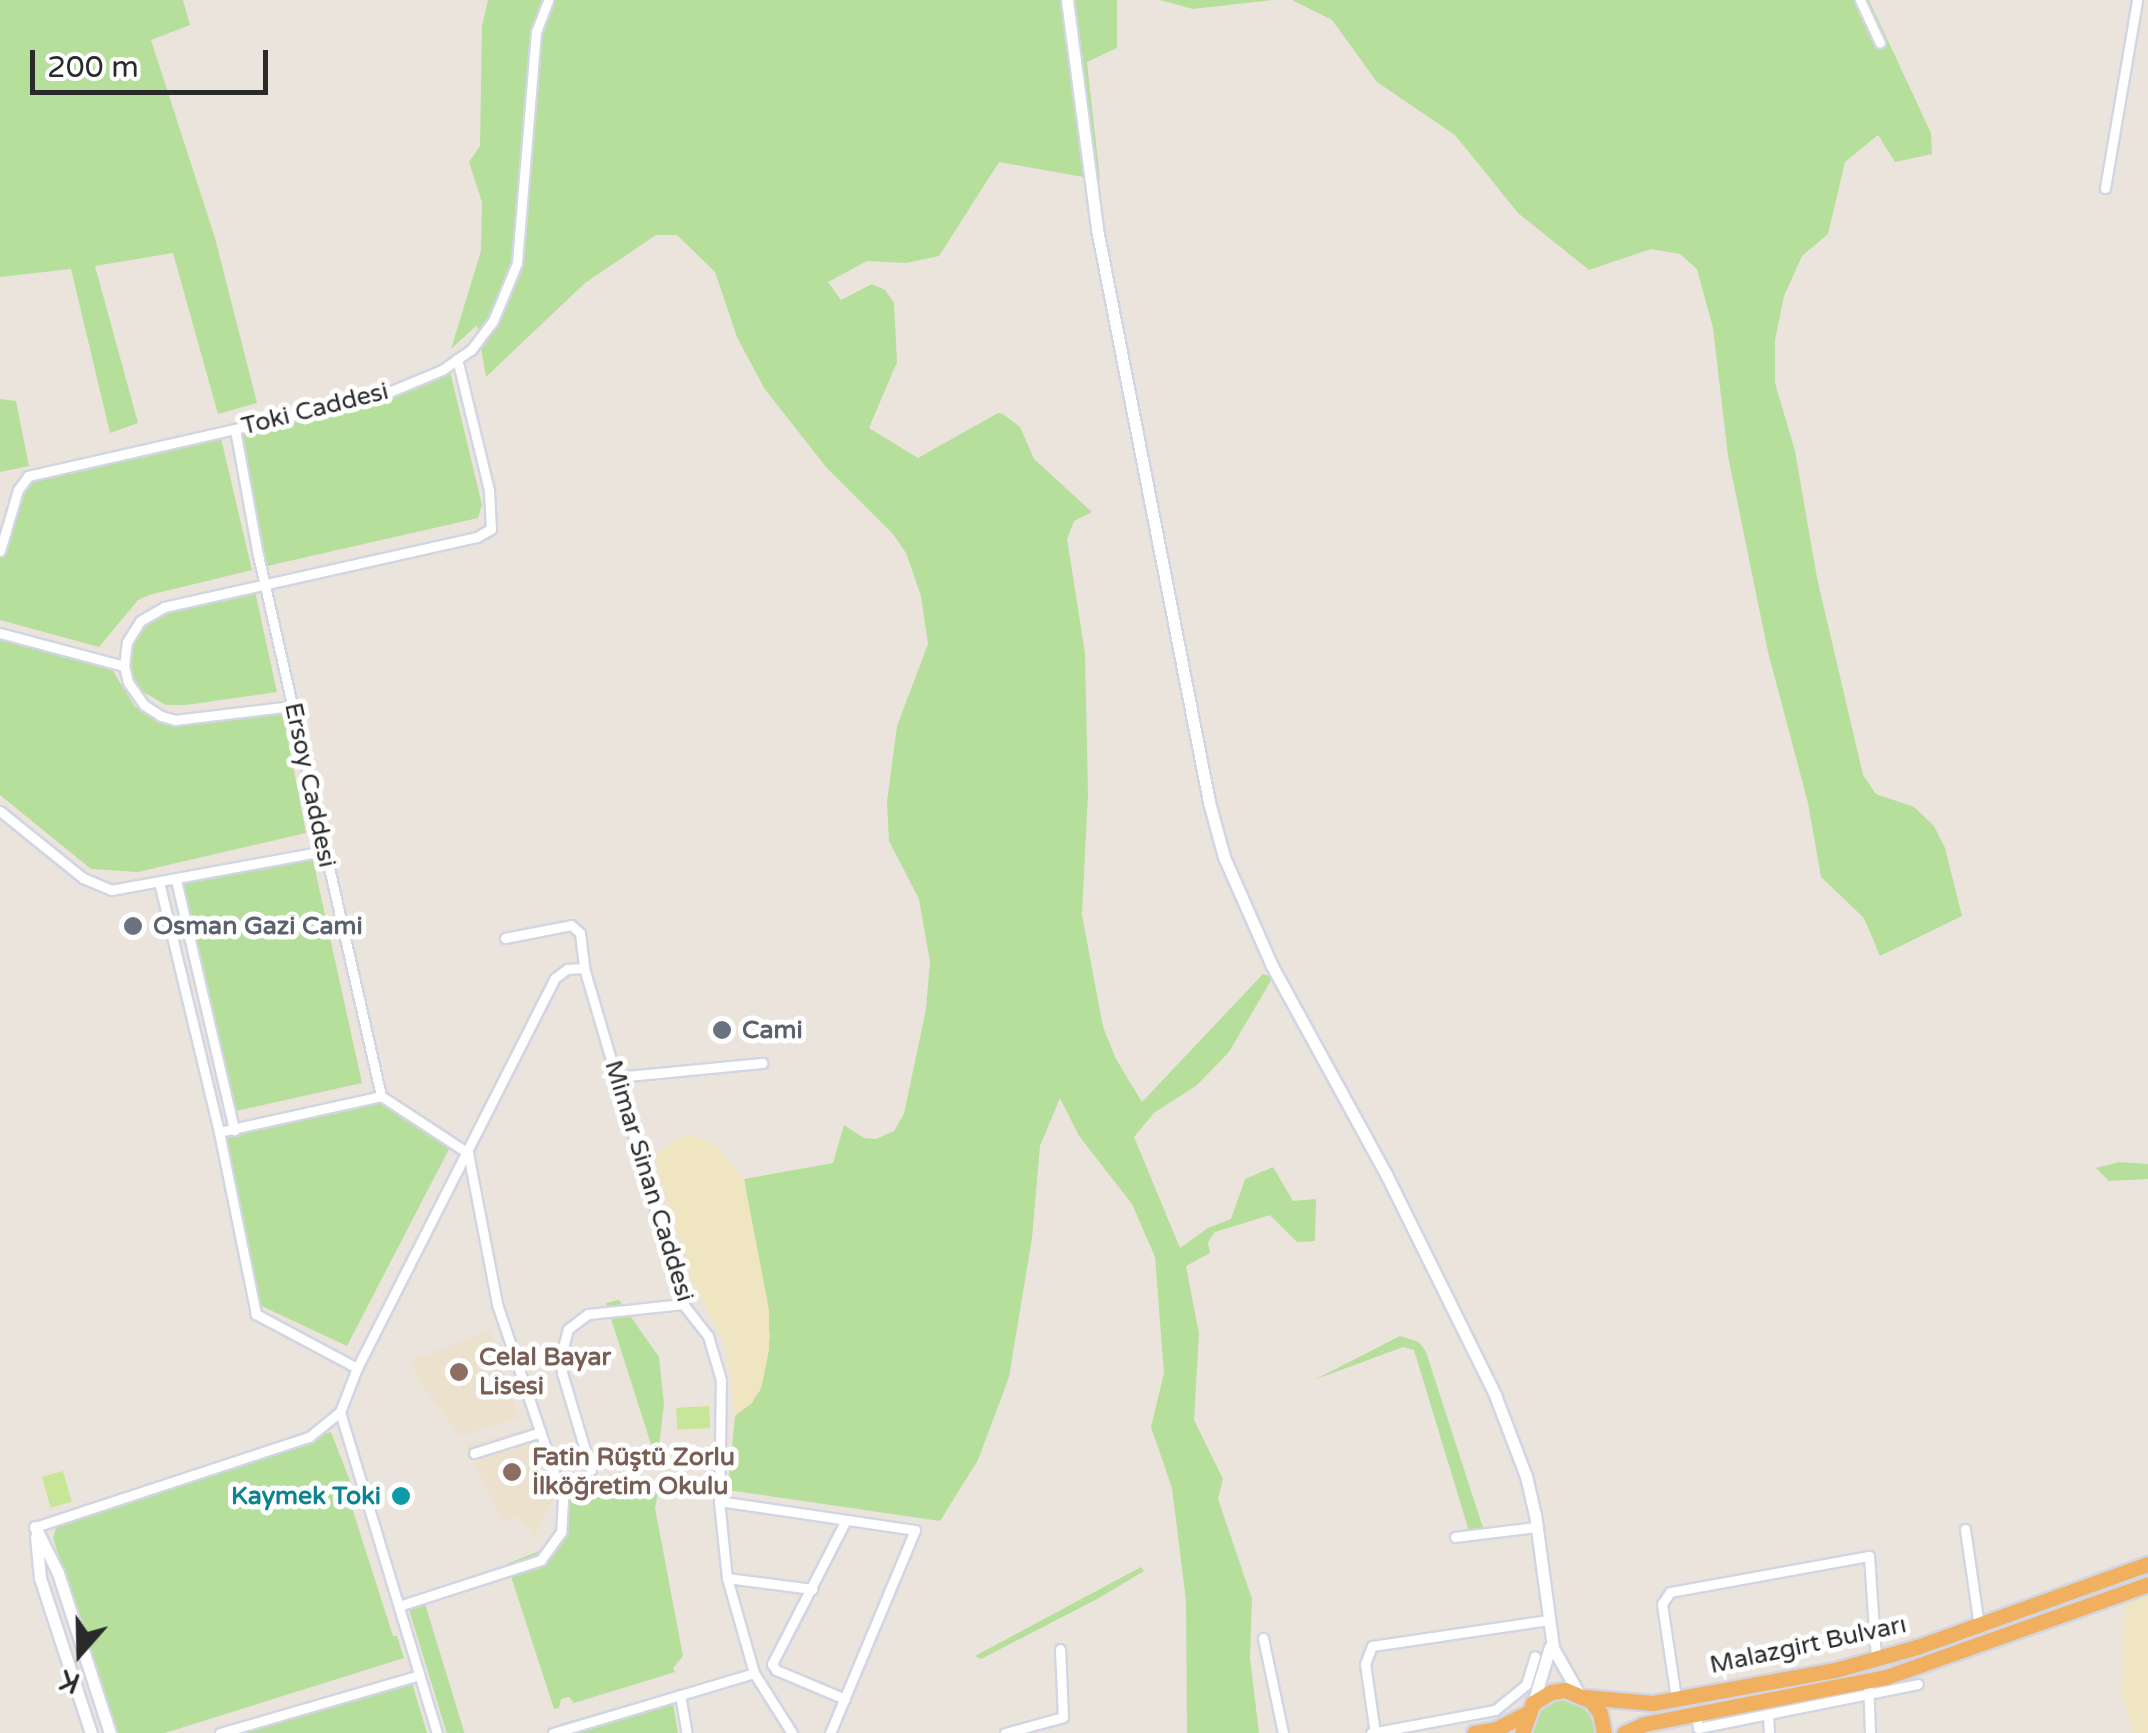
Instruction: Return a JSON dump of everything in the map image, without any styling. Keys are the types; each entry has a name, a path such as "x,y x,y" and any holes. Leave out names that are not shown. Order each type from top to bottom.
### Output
{"highway":[{"name":"Malazgirt Bulvarı","path":"1529,1709 1551,1692 1638,1704 1876,1659 2148,1564"},
{"name":"Malazgirt Bulvarı","path":"1624,1733 1644,1724 1696,1715 1767,1710 1869,1689 2148,1584"},
{"path":"1582,1695 1600,1713 1604,1733"},
{"path":"1474,1733 1496,1729 1529,1709"},
{"path":"1522,1733 1529,1709"}],"street":[{"name":"Toki Caddesi","path":"0,551 18,490 28,476 377,397 472,350 493,321 518,263 536,32 548,0"},
{"path":"1067,0 1097,230 1209,802 1224,858 1272,966 1386,1174 1472,1346 1512,1437 1537,1527 1550,1638 1546,1672 1529,1709"},
{"path":"1860,0 1880,43"},
{"path":"2105,188 2137,0"},
{"path":"292,706 168,719 140,700 124,666 130,634 151,612 477,536 491,529 490,490 458,359"},
{"name":"Ersoy Caddesi","path":"235,429 292,706 380,1096"},
{"path":"0,634 124,666"},
{"path":"0,811 83,878 112,890 324,851"},
{"path":"176,880 234,1130"},
{"path":"159,882 219,1132 256,1314 357,1368"},
{"name":"Mimar Sinan Caddesi","path":"504,938 574,926 580,933 584,968 684,1304 708,1336 721,1380 718,1500 728,1578 754,1673 792,1733"},
{"path":"35,1528 310,1437 340,1412 357,1368 555,978 567,968 584,968"},
{"path":"616,1077 762,1063"},
{"path":"219,1132 380,1096 468,1154 497,1304 564,1508 561,1532 541,1560 398,1606"},
{"path":"591,1470 562,1373 561,1356 568,1329 588,1314 684,1304"},
{"path":"340,1412 437,1733"},
{"path":"474,1452 540,1432"},
{"path":"718,1500 914,1530 830,1733"},
{"path":"845,1698 772,1666 846,1520"},
{"path":"1455,1538 1537,1527"},
{"path":"35,1528 40,1578 91,1733"},
{"path":"35,1528 58,1573 110,1733"},
{"path":"1966,1530 1979,1626"},
{"path":"1676,1698 1662,1604 1670,1592 1869,1556 1876,1659"},
{"path":"728,1578 812,1588"},
{"path":"1535,1656 1526,1685 1495,1710 1374,1733 1365,1664 1372,1646 1548,1620"},
{"path":"1264,1638 1283,1733"},
{"path":"1550,1638 1562,1669 1582,1695"},
{"path":"1005,1733 1063,1718 1060,1649"},
{"path":"553,1733 754,1673"},
{"path":"220,1733 419,1675"},
{"path":"1870,1733 1869,1689 1918,1684"},
{"path":"680,1695 687,1733"},
{"path":"1767,1710 1769,1733"}],"shaded area":[{"name":"Celal Bayar Lisesi","path":"490,1331 518,1418 460,1436 421,1385 410,1360"},
{"name":"Fatin Rüştü Zorlu İlköğretim Okulu","path":"529,1428 553,1498 534,1538 518,1517 503,1521 466,1446"}],"green space":[{"path":"0,0 183,0 190,25 151,40 215,238 257,403 218,414 173,253 95,266 138,423 110,433 71,269 0,277"},
{"path":"488,0 1117,0 1117,48 1087,62 1100,180 999,162 939,256 906,263 867,261 828,282 841,300 872,284 885,290 894,303 897,362 869,428 918,458 998,413 1003,414 1020,427 1034,459 1092,512 1074,521 1067,539 1085,653 1088,794 1082,915 1103,1027 1116,1059 1142,1102 1263,974 1273,977 1229,1052 1197,1085 1154,1113 1134,1137 1180,1248 1208,1228 1231,1219 1245,1179 1273,1167 1293,1201 1316,1199 1315,1241 1297,1242 1270,1215 1215,1232 1208,1242 1210,1253 1186,1266 1199,1334 1194,1420 1223,1479 1218,1499 1252,1599 1250,1658 1259,1733 1187,1733 1186,1601 1172,1488 1151,1427 1164,1373 1155,1257 1132,1204 1079,1136 1060,1098 1040,1146 1032,1238 1009,1377 978,1460 940,1521 728,1490 735,1416 760,1391 770,1336 744,1179 833,1163 844,1125 864,1138 876,1139 894,1131 904,1114 926,1009 930,962 919,899 889,841 887,802 897,726 928,644 921,596 906,553 893,534 826,467 764,388 737,337 715,272 677,235 656,235 585,283 486,377 477,325 451,349 481,251 482,202 469,162 480,146 482,26"},
{"path":"1160,0 1273,0 1193,9"},
{"path":"1292,0 1869,0 1931,133 1932,154 1895,162 1878,135 1845,162 1828,234 1802,256 1784,296 1775,340 1775,383 1795,451 1817,578 1863,775 1876,794 1914,807 1934,826 1945,848 1962,916 1880,956 1864,918 1821,877 1808,803 1768,652 1728,456 1713,328 1697,269 1680,254 1651,249 1589,270 1518,213 1455,135 1377,82 1332,20"},
{"path":"449,367 482,505 478,518 267,566 238,429 369,399"},
{"path":"0,399 16,401 29,466 0,472"},
{"path":"220,434 252,570 138,600 99,647 0,620 0,551 17,493 28,477"},
{"path":"253,582 277,692 166,705 140,690 130,677 126,661 132,628 143,614 156,606"},
{"path":"0,634 107,661 135,707 167,719 282,708 306,833 138,872 91,869 0,795"},
{"path":"311,851 362,1083 231,1112 179,881"},
{"path":"370,1097 446,1143 449,1149 347,1346 255,1303 220,1129"},
{"path":"2120,1162 2148,1164 2148,1179 2109,1181 2096,1168"},
{"path":"619,1300 659,1357 664,1404 657,1463 606,1303"},
{"path":"1400,1336 1419,1342 1426,1352 1486,1537 1472,1541 1414,1350 1403,1347 1314,1380"},
{"path":"709,1406 710,1428 677,1430 676,1408"},
{"path":"331,1432 350,1481 344,1483 393,1636 397,1636 404,1658 165,1733 116,1733 53,1538 60,1516"},
{"path":"63,1471 72,1502 51,1508 42,1477"},
{"path":"659,1487 655,1508 683,1656 673,1668 675,1672 574,1703 569,1697 561,1699 559,1708 554,1709 507,1564 539,1551 554,1537 567,1496"},
{"path":"1141,1567 1144,1571 1099,1598 981,1659 975,1656"},
{"path":"422,1594 464,1733 447,1733 406,1599"},
{"path":"409,1673 427,1733 221,1733"},
{"path":"671,1692 678,1733 559,1733 560,1724"},
{"path":"1559,1697 1582,1703 1590,1711 1597,1733 1529,1733 1534,1712"}],"sand":[{"path":"690,1135 715,1144 744,1179 769,1310 769,1350 762,1385 752,1403 735,1416 726,1345 693,1281 654,1157 672,1142"},
{"path":"2148,1595 2148,1733 2133,1733 2122,1691 2125,1604"}],"place":[{"name":"Osman Gazi Cami","path":"133,926"},
{"name":"Cami","path":"722,1030"},
{"name":"Celal Bayar Lisesi","path":"459,1372"},
{"name":"Fatin Rüştü Zorlu İlköğretim Okulu","path":"512,1472"},
{"name":"Kaymek Toki","path":"401,1496"}]}
